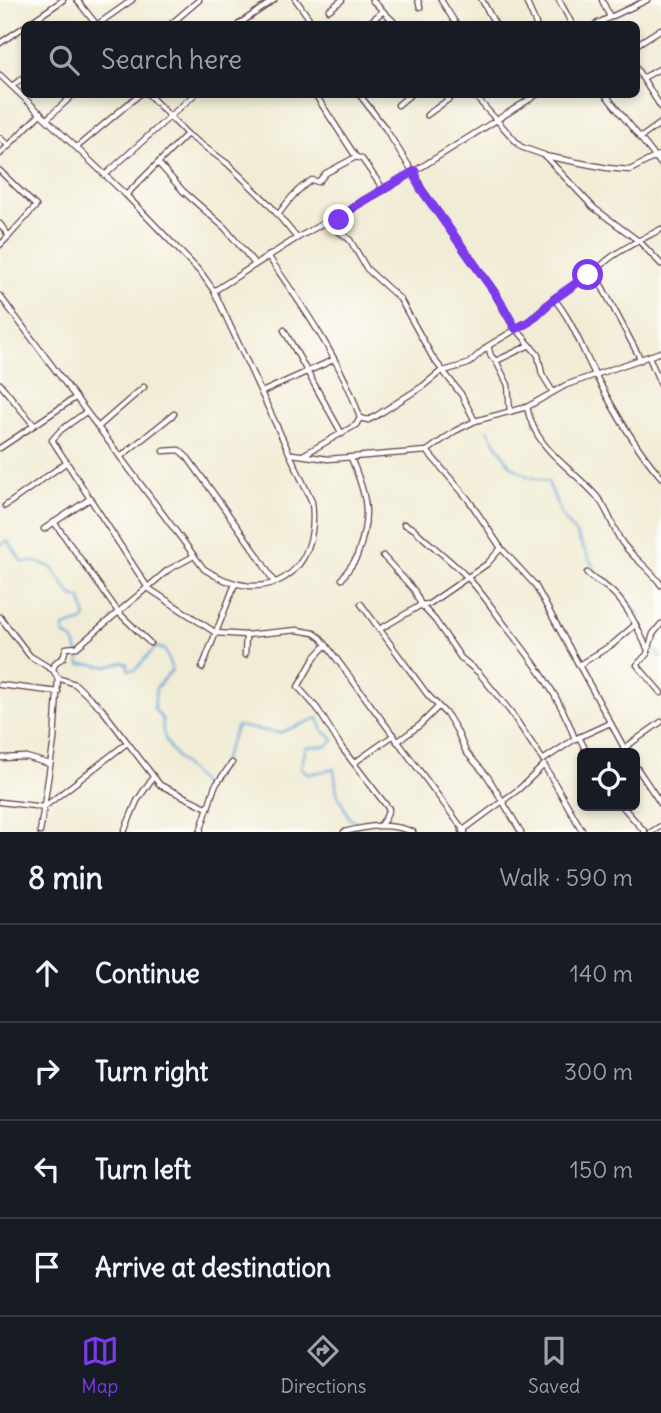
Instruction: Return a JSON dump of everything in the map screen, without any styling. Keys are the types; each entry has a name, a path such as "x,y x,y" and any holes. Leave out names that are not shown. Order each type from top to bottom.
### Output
{"street":[{"path":"33,21 63,0"},
{"path":"77,0 94,21"},
{"path":"101,21 132,0"},
{"path":"174,21 199,0"},
{"path":"243,21 274,0"},
{"path":"296,0 311,21"},
{"path":"330,10 342,0"},
{"path":"372,0 393,21"},
{"path":"441,0 454,21"},
{"path":"482,0 493,21"},
{"path":"559,0 570,21"},
{"path":"602,0 610,17"},
{"path":"602,21 647,0"},
{"path":"526,1 535,21"},
{"path":"372,21 383,12"},
{"path":"0,43 21,29"},
{"path":"640,42 661,29"},
{"path":"643,78 661,69"},
{"path":"640,74 661,107"},
{"path":"0,75 21,94"},
{"path":"12,86 21,78"},
{"path":"0,296 204,569 235,584 252,587 274,582 291,573 303,561 313,531 312,502 214,291 189,259 25,98"},
{"path":"47,119 70,98"},
{"path":"76,147 135,98"},
{"path":"152,98 187,134 228,164 297,238"},
{"path":"105,175 190,98"},
{"path":"318,98 356,157 362,159 384,190"},
{"path":"361,98 415,171 421,189 495,293 516,329 540,359 542,373 553,392"},
{"path":"398,106 407,98"},
{"path":"427,115 450,98"},
{"path":"476,98 521,147 544,155 630,170 661,154"},
{"path":"214,291 297,238 324,223 343,219 355,206 497,122 532,98"},
{"path":"608,98 661,164"},
{"path":"0,155 41,113"},
{"path":"639,138 661,123"},
{"path":"126,195 187,134"},
{"path":"0,138 9,146"},
{"path":"544,155 601,214 640,242 661,264"},
{"path":"278,215 304,185 312,180 318,183 326,173 356,157"},
{"path":"159,164 183,191 225,228 255,264"},
{"path":"0,170 36,206 0,245"},
{"path":"324,223 331,223 350,240 367,269 400,299 433,358 461,394 475,421"},
{"path":"0,224 9,236"},
{"path":"360,418 368,420 376,416 444,370 468,364 488,346 535,317 554,299 598,268 661,229"},
{"path":"268,256 333,360 356,404 360,418 356,425 302,455"},
{"path":"598,268 597,276 641,360"},
{"path":"554,299 566,314 622,423 661,477"},
{"path":"284,330 342,433"},
{"path":"496,361 530,345"},
{"path":"488,346 508,385 510,412"},
{"path":"291,454 328,459 427,451 455,431 475,421 527,407 553,392 661,352"},
{"path":"649,357 661,385"},
{"path":"262,392 333,360"},
{"path":"0,384 33,424"},
{"path":"98,427 145,387"},
{"path":"0,448 75,398"},
{"path":"527,407 534,429 556,461 568,466 601,500 622,542 661,585"},
{"path":"86,412 53,437 53,443 148,587 216,633 246,635 297,630 307,631 321,638 464,831 577,738 610,723"},
{"path":"119,457 174,414"},
{"path":"163,452 178,450 188,458 274,582"},
{"path":"427,451 468,499 500,548 535,585 623,748"},
{"path":"342,579 357,558 367,517 364,487 351,458"},
{"path":"5,506 67,462"},
{"path":"44,528 91,498"},
{"path":"54,522 119,612 150,643"},
{"path":"404,524 414,529 467,577 529,654 584,748"},
{"path":"380,629 429,604 487,564 500,548"},
{"path":"53,670 56,662 63,658 66,648 77,647 168,570 192,556"},
{"path":"383,556 414,590 421,606 435,620 461,658 479,673 510,711 544,763 583,832"},
{"path":"587,573 596,583 609,589 635,625 647,648"},
{"path":"202,668 235,584"},
{"path":"361,604 438,707 448,716 466,752 488,777 521,832"},
{"path":"0,617 30,656 53,670 58,678 40,832"},
{"path":"661,624 655,629 647,654 637,665 661,693"},
{"path":"579,665 613,644 635,625"},
{"path":"245,655 246,635"},
{"path":"326,645 315,657 298,687 317,708 335,738 389,809 381,824"},
{"path":"58,678 75,684 94,701 160,785 208,808"},
{"path":"0,685 58,692"},
{"path":"397,741 420,725 438,707"},
{"path":"629,748 661,722"},
{"path":"354,763 394,735"},
{"path":"0,802 44,807 127,743"},
{"path":"0,758 26,758 50,764"},
{"path":"200,832 215,786 232,763"},
{"path":"640,772 661,804"},
{"path":"124,832 137,801 153,777"},
{"path":"626,811 645,832"},
{"path":"344,832 381,824 413,832"},
{"path":"652,832 661,826"}],"waterway":[{"path":"487,429 510,465 527,476 548,482 562,516 576,534 596,572 602,580 622,592 638,613 648,644"},
{"path":"0,545 8,541 22,562 37,562 51,567 71,595 81,599 86,617 83,621 64,627 64,635 72,640 76,647 80,665 109,666 122,662 127,663 128,670 135,670 156,647 165,650 172,670 156,688 154,709 163,720 165,739 170,748 204,786 209,785 218,770 237,726 279,733 318,718 323,731 334,739 327,746 306,747 301,768 309,774 334,769 337,793 350,819 356,821 358,832"},
{"path":"651,648 661,657"}],"route":[{"path":"339,220 355,206 415,171 421,189 495,293 516,329 588,275"}]}
